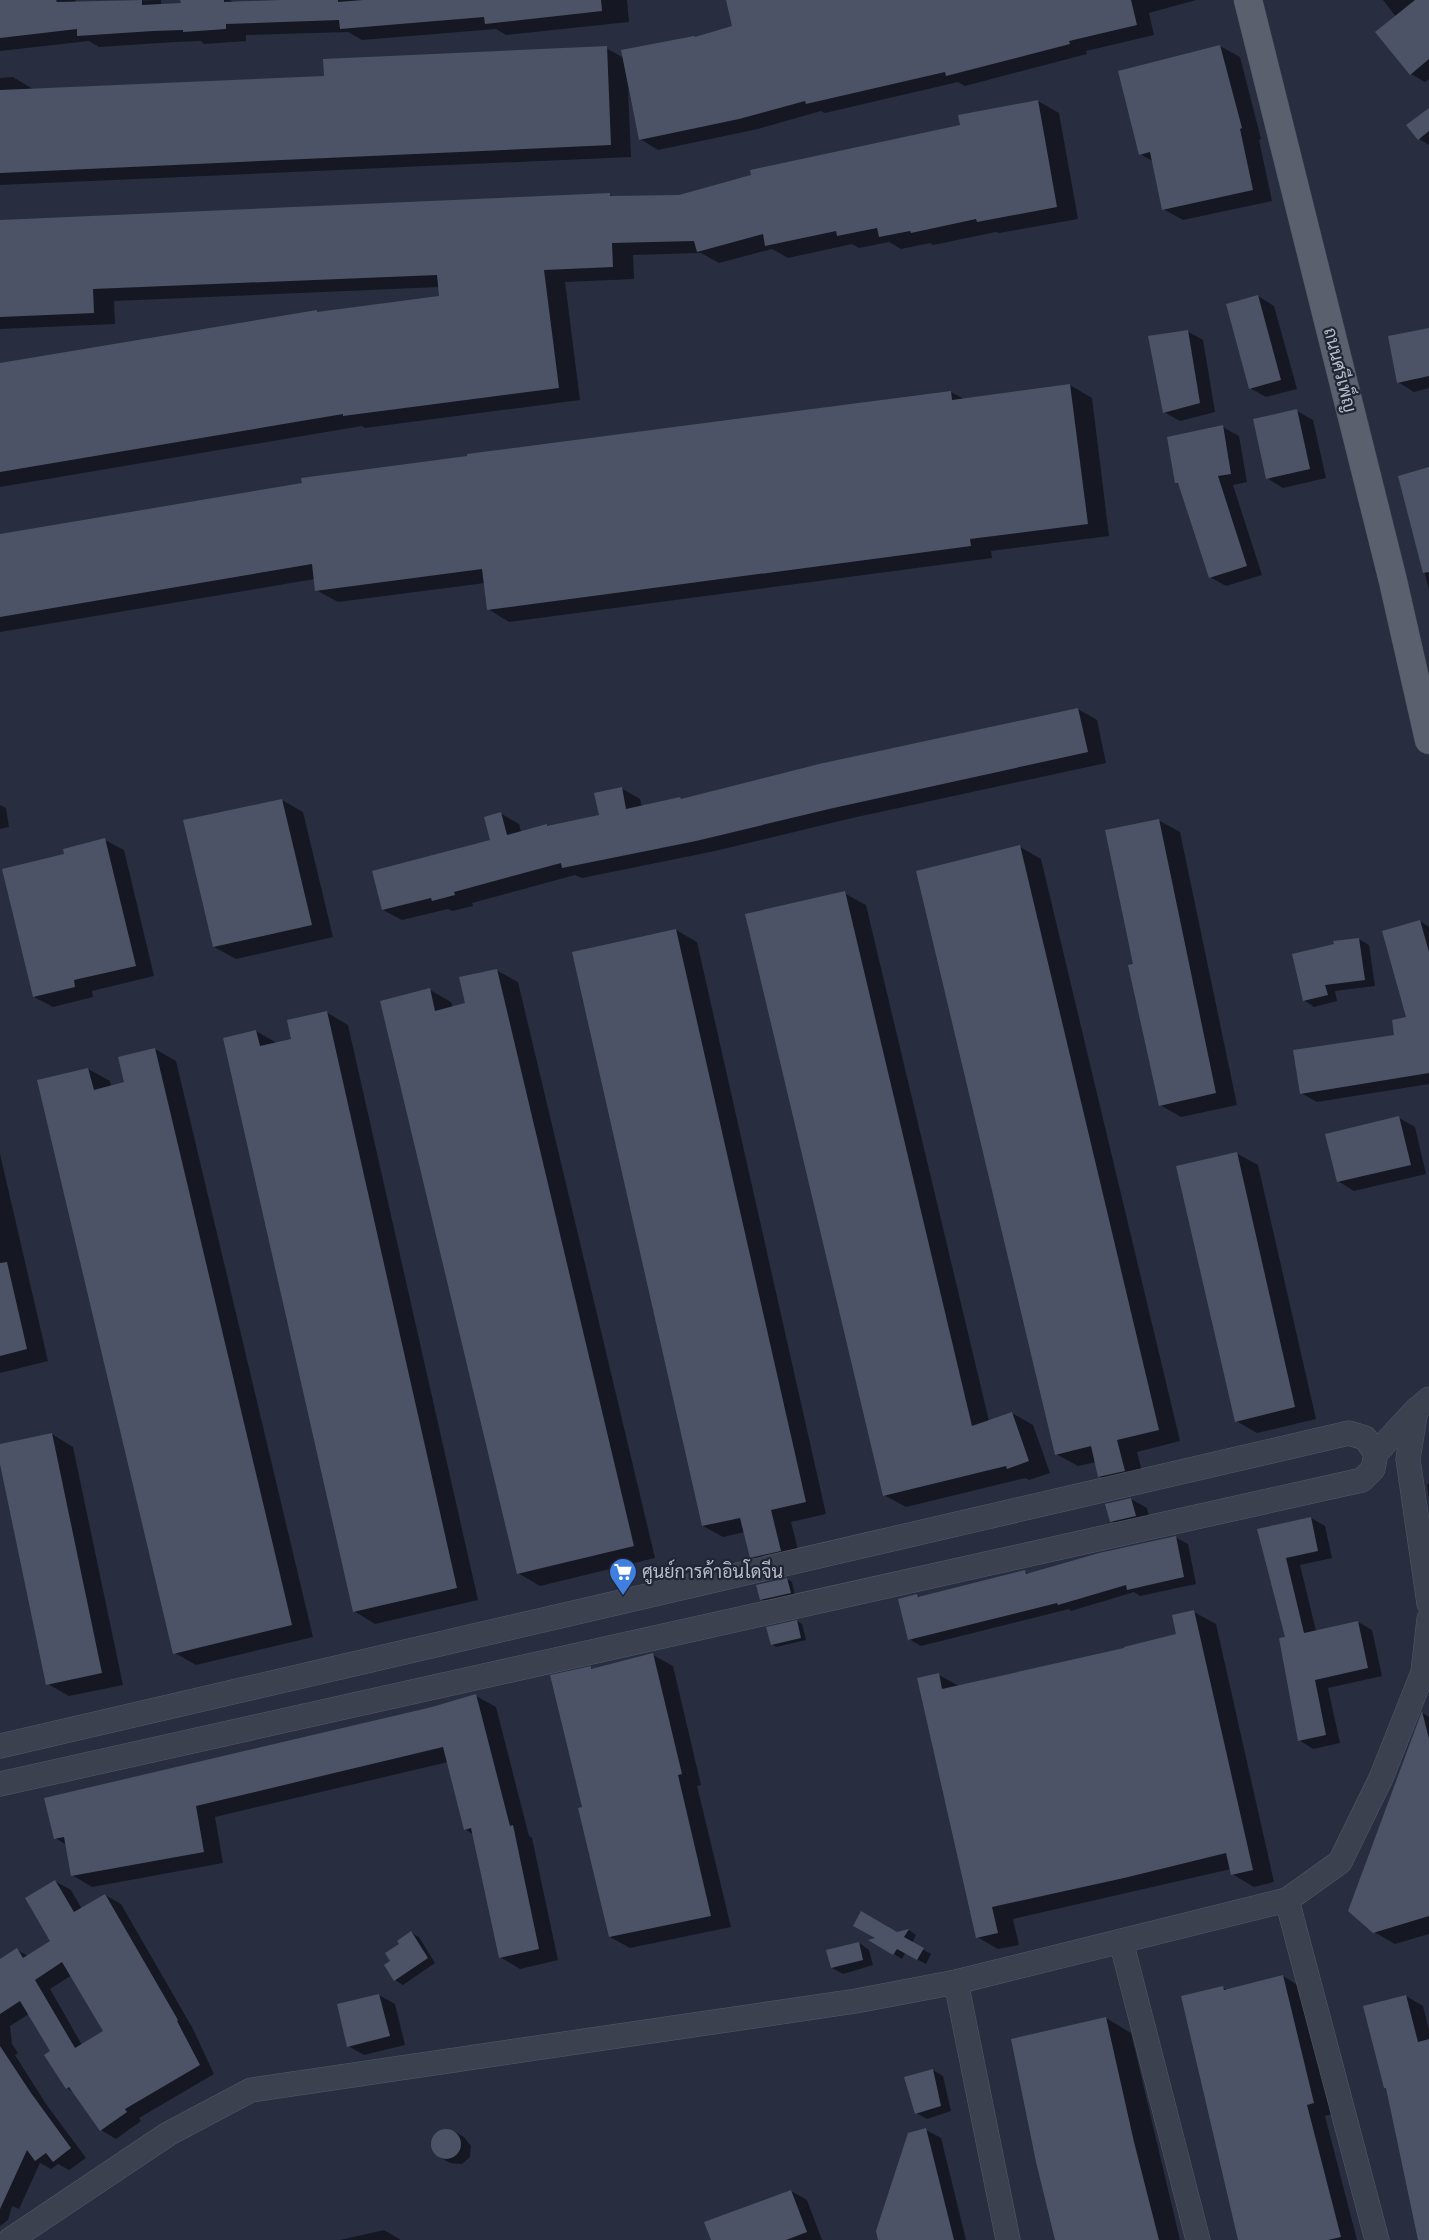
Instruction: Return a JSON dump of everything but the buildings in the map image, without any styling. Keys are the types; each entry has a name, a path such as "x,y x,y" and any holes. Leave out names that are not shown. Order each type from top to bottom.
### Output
{"main road":[{"name":"ถนนศรีเพ็ญ","path":"1248,0 1393,581 1429,740"}],"street":[{"path":"0,1784 1362,1480 1373,1470 1376,1453 1422,1404"},
{"path":"1422,1404 1408,1459 1429,1604"},
{"path":"0,1746 1349,1433 1365,1438 1376,1453"},
{"path":"10,2240 168,2134 251,2090 856,2001 956,1982 1287,1900 1340,1862 1381,1778 1423,1672 1429,1618"},
{"path":"1287,1900 1377,2240"},
{"path":"1121,1941 1198,2240"},
{"path":"956,1982 1008,2240"}],"place":[{"name":"ศูนย์การค้าอินโดจีน","path":"623,1596"}]}
